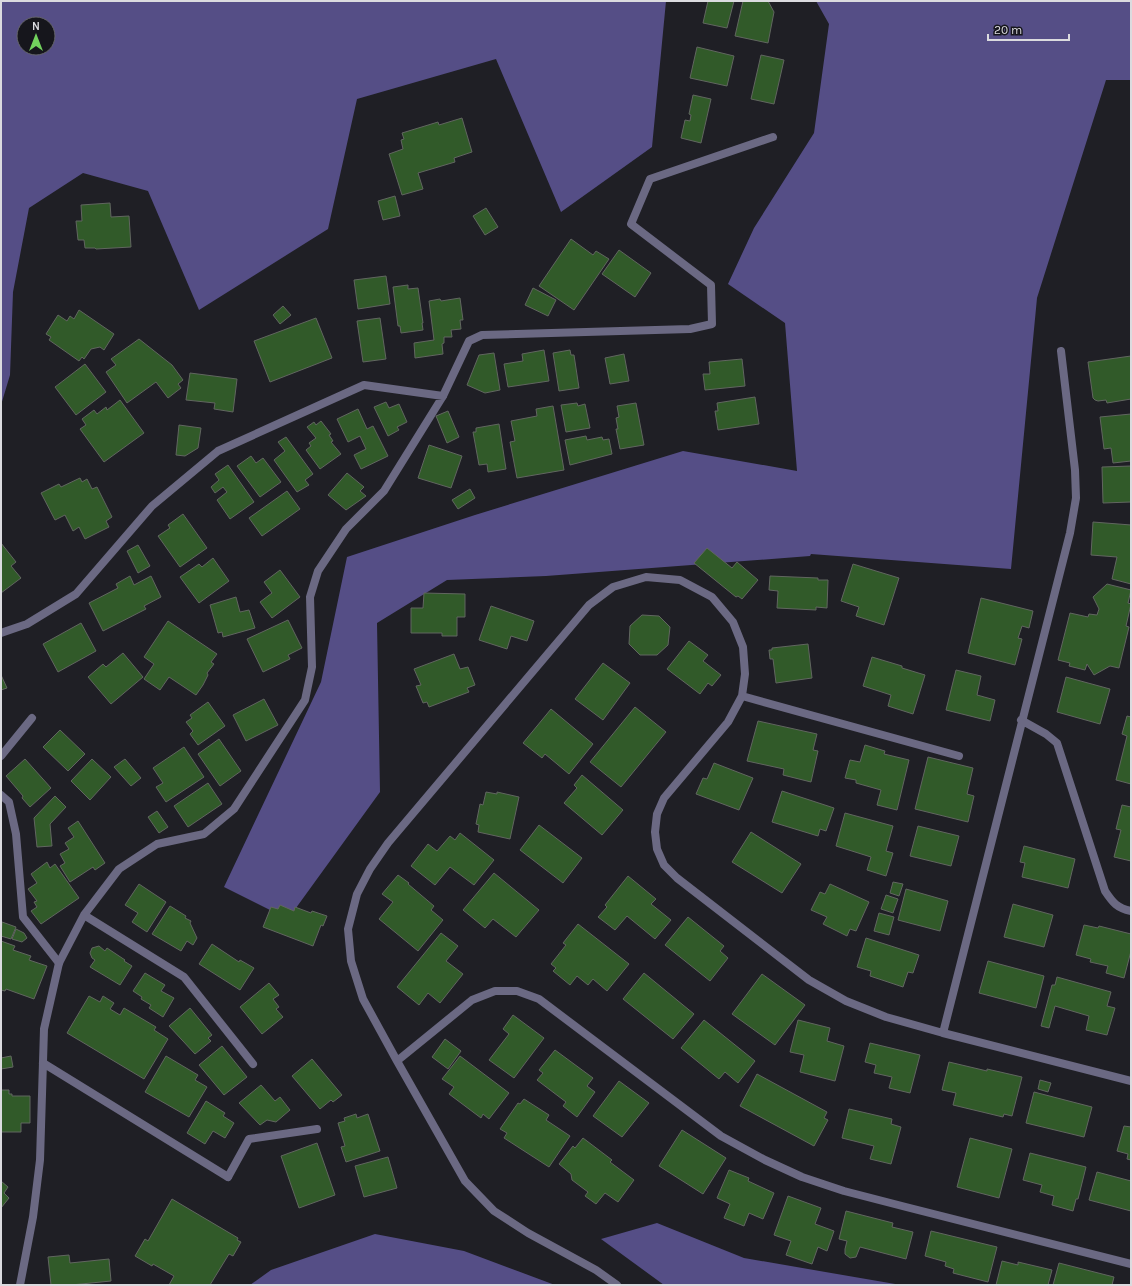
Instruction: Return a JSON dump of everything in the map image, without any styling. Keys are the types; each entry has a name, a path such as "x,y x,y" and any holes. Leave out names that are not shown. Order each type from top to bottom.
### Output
{"street":[{"path":"20,1285 33,1217 40,1160 44,1029 59,963 84,915 119,869 157,844 204,834 234,809 305,700 312,667 310,597 318,570 346,529 384,492 443,396 469,341 482,335 690,329 712,324 711,285 631,224 650,179 773,137"},
{"path":"943,1033 1021,720 1070,533 1076,498 1075,470 1061,351"},
{"path":"1,633 27,624 76,594 152,506 218,451 364,386 443,396"},
{"path":"617,1285 596,1270 528,1234 494,1211 465,1181 363,999 351,961 348,929 357,894 370,869 388,843 589,605 613,587 646,577 680,580 712,597 733,622 743,647 745,674 742,696 728,722 664,798 657,814 655,832 657,850 664,865 677,878 810,980 846,1001 886,1016 943,1033 1131,1081"},
{"path":"742,696 959,756"},
{"path":"1,756 32,718"},
{"path":"1021,720 1046,734 1057,744 1105,891 1112,901 1122,909 1131,911"},
{"path":"1,795 9,802 16,834 23,917 59,963"},
{"path":"84,915 184,978 253,1064"},
{"path":"397,1062 472,1000 494,991 517,991 539,999 721,1136 765,1160 802,1177 844,1191 1131,1264"},
{"path":"43,1063 228,1177 249,1139 317,1129"}],"shaded area":[{"path":"1,1 666,1 652,147 561,212 496,59 357,99 328,229 199,310 148,191 83,173 29,208 13,292 10,375 1,405"},
{"path":"816,1 1131,1 1131,80 1106,80 1037,298 1011,569 811,554 810,556 546,576 447,580 377,623 380,792 288,919 224,887 321,682 347,557 475,515 683,451 797,471 785,323 728,284 754,228 814,133 829,24"},
{"path":"657,1223 744,1258 901,1285 664,1285 601,1239"},
{"path":"375,1234 464,1251 555,1285 250,1285 271,1270"}],"building":[{"path":"708,1 734,1 727,28 703,23"},
{"path":"743,1 768,1 774,12 768,43 735,36"},
{"path":"697,47 734,56 727,86 690,78"},
{"path":"761,55 784,60 774,104 751,99"},
{"path":"693,95 711,99 701,143 681,138 685,120 690,121 691,115 689,114"},
{"path":"462,118 472,152 454,158 455,162 418,173 423,189 402,195 389,154 403,149 401,140 404,139 402,133 438,122 439,125"},
{"path":"395,196 400,216 383,220 378,201"},
{"path":"110,203 111,217 129,216 131,247 96,249 85,248 84,240 78,240 76,221 82,221 81,205"},
{"path":"486,208 498,227 485,235 473,216"},
{"path":"571,239 593,255 596,251 609,259 574,310 539,286"},
{"path":"619,250 651,273 635,297 602,274"},
{"path":"386,276 390,304 358,309 354,280"},
{"path":"408,285 408,289 418,288 423,330 401,333 400,326 398,326 393,287"},
{"path":"533,288 556,300 548,316 525,305"},
{"path":"460,298 463,320 460,320 461,329 451,330 452,337 444,337 444,343 442,344 443,354 415,358 414,343 434,340 429,301"},
{"path":"283,306 291,315 280,324 273,315"},
{"path":"79,310 114,334 104,350 100,347 91,349 84,359 82,357 79,361 49,340 51,337 46,334 58,315 67,321 70,316 74,319"},
{"path":"316,318 332,358 270,382 254,341"},
{"path":"380,318 386,359 363,362 357,321"},
{"path":"139,339 172,365 183,380 178,384 181,388 168,398 156,382 127,403 106,372 116,365 111,359"},
{"path":"544,350 549,381 508,387 504,364 523,361 522,354"},
{"path":"570,350 571,355 574,355 579,388 559,391 553,353"},
{"path":"494,353 500,390 485,393 467,385 479,355"},
{"path":"624,354 629,381 610,384 605,358"},
{"path":"1131,356 1131,399 1107,403 1106,400 1095,400 1093,398 1088,362"},
{"path":"742,359 745,386 705,390 703,374 710,374 709,362"},
{"path":"85,364 106,392 76,415 55,387"},
{"path":"190,373 237,379 233,412 214,409 215,403 186,400"},
{"path":"755,397 759,424 718,430 715,411 718,411 717,403"},
{"path":"120,400 144,433 104,462 80,429 86,425 82,419 94,410 97,414 106,407 107,410"},
{"path":"386,402 389,408 399,404 407,422 397,427 399,430 388,436 374,407"},
{"path":"577,403 578,406 585,404 590,428 566,432 561,405"},
{"path":"636,403 644,445 620,449 616,429 618,429 616,418 619,417 617,406"},
{"path":"553,406 564,470 517,478 510,442 515,441 511,421 537,416 536,409"},
{"path":"358,409 367,429 373,426 388,456 361,469 354,455 366,449 360,436 348,442 337,419"},
{"path":"448,411 459,437 447,443 436,416"},
{"path":"1131,414 1131,461 1113,463 1111,448 1104,449 1100,417"},
{"path":"321,421 331,434 329,435 333,441 331,442 341,454 320,469 306,450 311,446 309,443 316,438 307,427 314,422 316,425"},
{"path":"499,424 506,469 488,472 487,464 479,465 473,432 476,432 476,428"},
{"path":"179,425 201,428 198,448 185,456 176,455"},
{"path":"586,436 587,440 602,437 603,440 609,439 612,454 570,465 565,440"},
{"path":"286,437 313,474 305,480 309,485 297,492 274,460 285,451 278,442"},
{"path":"429,445 462,456 451,488 418,478"},
{"path":"251,456 256,463 263,458 281,482 260,497 237,466"},
{"path":"228,465 254,502 230,519 217,500 227,492 223,487 215,493 211,487 219,480 215,474"},
{"path":"1131,466 1131,502 1103,503 1102,467"},
{"path":"347,473 364,487 360,491 366,496 346,510 328,495"},
{"path":"80,478 82,482 87,479 92,489 97,487 112,517 106,521 109,527 85,539 79,527 73,531 65,515 55,520 41,493 59,484 61,487"},
{"path":"470,489 475,498 458,509 452,500"},
{"path":"287,491 300,509 262,536 249,518"},
{"path":"183,514 207,548 180,567 158,536 170,528 168,525"},
{"path":"1093,522 1131,525 1131,584 1112,579 1117,557 1091,555"},
{"path":"1,543 16,562 11,566 21,578 1,593"},
{"path":"138,545 150,566 138,573 127,551"},
{"path":"707,548 732,568 737,562 758,580 742,599 738,596 736,597 694,563"},
{"path":"213,558 229,581 199,603 180,577 199,564 202,567"},
{"path":"853,564 899,578 884,625 856,616 859,607 841,601"},
{"path":"280,570 300,597 272,618 260,602 272,593 264,582"},
{"path":"130,576 134,585 151,576 161,597 144,606 146,609 103,631 89,603 118,588 116,584"},
{"path":"770,576 818,578 818,580 828,580 827,608 816,607 816,610 777,608 778,591 769,590"},
{"path":"1107,584 1131,590 1128,603 1131,604 1126,626 1129,627 1119,668 1110,666 1094,675 1087,664 1085,670 1069,666 1070,663 1058,660 1070,613 1088,617 1089,614 1097,615 1099,609 1093,597"},
{"path":"424,593 465,594 465,617 457,617 457,636 442,636 442,633 411,633 411,608 423,608"},
{"path":"236,597 240,612 249,610 255,628 223,637 222,632 218,633 210,605"},
{"path":"981,598 1033,611 1029,628 1022,626 1018,638 1022,639 1015,665 968,653"},
{"path":"491,606 534,621 527,641 511,636 507,649 479,640"},
{"path":"642,615 659,616 670,627 668,645 657,655 640,655 629,644 630,626"},
{"path":"288,620 302,648 288,655 290,659 263,672 247,639"},
{"path":"168,621 217,654 211,662 214,664 207,673 208,675 203,685 196,695 169,677 160,690 144,679 154,664 144,657"},
{"path":"81,623 96,651 58,672 43,644"},
{"path":"689,641 708,655 703,661 721,675 712,686 708,683 700,694 667,669"},
{"path":"808,644 812,678 776,683 773,659 770,659 769,650 772,650 772,648"},
{"path":"123,653 143,677 111,704 88,677 103,664 106,667"},
{"path":"454,654 460,669 468,667 475,685 467,688 469,692 429,707 427,702 423,703 416,686 421,685 414,669"},
{"path":"872,657 925,675 913,714 888,706 891,695 863,686"},
{"path":"603,663 630,683 603,720 575,699"},
{"path":"956,670 981,676 977,695 995,700 990,721 946,710"},
{"path":"1,675 7,688 1,690"},
{"path":"1066,677 1110,689 1100,724 1057,712"},
{"path":"264,699 278,725 246,741 233,715"},
{"path":"208,702 225,726 198,745 190,734 193,731 186,722 192,718 190,715"},
{"path":"635,707 666,732 621,787 590,762"},
{"path":"551,709 593,744 569,774 545,754 542,758 523,743"},
{"path":"1127,716 1131,717 1131,784 1116,780 1127,736 1122,734"},
{"path":"758,721 817,734 813,750 818,751 811,782 783,775 784,769 747,761"},
{"path":"60,730 85,754 68,771 43,747"},
{"path":"219,739 241,771 220,786 198,754"},
{"path":"865,745 885,751 884,754 909,760 897,810 877,805 881,790 856,783 856,780 845,778 850,760 860,762"},
{"path":"184,747 204,777 166,802 156,787 163,783 153,768"},
{"path":"928,757 973,768 967,794 974,796 968,822 915,809"},
{"path":"25,759 51,788 30,807 6,776"},
{"path":"92,759 111,777 90,800 71,781"},
{"path":"125,759 141,778 131,786 114,767"},
{"path":"714,763 753,778 739,810 696,794 703,778 707,779"},
{"path":"582,775 623,810 602,835 564,803 577,788 574,785"},
{"path":"208,783 222,804 188,827 174,806"},
{"path":"782,791 834,808 826,831 820,829 818,836 772,822"},
{"path":"486,792 497,794 497,792 519,797 510,839 478,832 479,825 476,824 480,804 483,805"},
{"path":"55,796 66,807 50,824 52,846 37,847 34,818"},
{"path":"1122,805 1131,807 1131,861 1114,857 1121,830 1116,829"},
{"path":"157,811 168,827 159,833 148,817"},
{"path":"845,813 893,826 886,851 893,853 886,876 867,870 871,857 836,846"},
{"path":"78,821 105,863 95,870 93,867 70,882 60,866 65,863 60,854 69,849 65,843 74,837 68,828"},
{"path":"539,825 582,858 563,883 520,850"},
{"path":"918,826 959,836 951,866 910,856"},
{"path":"751,832 801,864 782,893 732,862"},
{"path":"460,833 494,860 474,885 450,867 435,885 411,866 428,844 437,851 450,836 455,840"},
{"path":"1024,846 1075,859 1068,888 1022,877 1025,863 1020,862"},
{"path":"47,862 50,868 55,864 79,898 41,924 31,911 37,907 34,902 37,901 28,889 37,883 31,874"},
{"path":"494,873 539,910 516,937 493,919 485,928 463,910"},
{"path":"398,875 434,906 431,910 443,920 418,951 379,919 393,902 382,894"},
{"path":"628,876 656,899 651,904 671,920 655,939 627,916 615,930 598,917 607,907 605,905"},
{"path":"893,882 903,884 899,896 890,893"},
{"path":"139,884 166,902 147,932 132,922 138,913 125,905"},
{"path":"830,884 869,902 856,931 850,929 847,936 823,924 827,917 811,910 820,892 825,894"},
{"path":"906,889 948,901 940,931 898,920"},
{"path":"886,895 898,899 893,913 881,909"},
{"path":"1013,904 1053,915 1044,947 1004,937"},
{"path":"280,905 294,911 295,907 311,913 312,911 327,916 323,926 321,925 313,946 263,927 271,907 278,909"},
{"path":"170,906 191,921 190,923 197,938 193,945 187,941 181,951 152,934"},
{"path":"879,913 894,917 889,935 874,931"},
{"path":"688,917 724,946 720,951 728,958 710,981 665,945"},
{"path":"2,922 16,927 11,939 1,936"},
{"path":"578,924 629,964 607,991 593,979 588,985 577,976 570,985 553,971 556,968 551,964 566,945 563,943"},
{"path":"1084,925 1098,928 1099,926 1131,934 1131,951 1124,978 1106,973 1108,966 1090,962 1091,959 1076,955"},
{"path":"16,929 24,933 27,938 22,942 12,939"},
{"path":"441,933 458,946 446,961 463,974 440,1003 428,993 419,1005 397,987"},
{"path":"866,938 919,955 913,973 908,972 903,987 870,976 871,971 857,967"},
{"path":"1,941 15,946 13,950 31,956 29,960 47,966 34,999 6,989 5,991 1,990"},
{"path":"212,944 239,962 240,960 254,968 240,990 199,964"},
{"path":"99,946 105,951 107,948 132,966 120,985 90,967 95,960 92,958 90,953 92,948"},
{"path":"988,961 1044,976 1036,1008 979,993"},
{"path":"145,973 165,985 161,991 174,998 163,1017 149,1008 151,1005 141,999 142,997 133,991"},
{"path":"644,973 694,1014 673,1039 623,999"},
{"path":"762,974 805,1005 775,1045 732,1014"},
{"path":"1057,977 1111,992 1107,1006 1115,1008 1107,1035 1086,1030 1089,1016 1055,1006 1049,1028 1041,1026 1052,985 1055,985"},
{"path":"269,983 279,995 273,999 279,1007 276,1009 283,1017 262,1034 240,1007"},
{"path":"89,996 100,1002 103,996 114,1003 110,1009 120,1015 124,1008 156,1027 154,1030 168,1039 144,1079 67,1033"},
{"path":"190,1008 212,1035 208,1038 211,1041 195,1054 169,1026"},
{"path":"513,1015 544,1038 514,1078 489,1060 509,1034 503,1029"},
{"path":"704,1020 755,1061 738,1083 725,1072 719,1079 681,1048"},
{"path":"798,1020 830,1028 827,1041 844,1046 835,1081 800,1072 804,1055 790,1052"},
{"path":"445,1039 461,1051 448,1069 432,1057"},
{"path":"870,1043 920,1055 910,1093 889,1088 892,1077 874,1073 876,1065 865,1062"},
{"path":"222,1046 247,1077 224,1095 199,1065"},
{"path":"555,1050 593,1078 587,1086 595,1092 577,1117 563,1106 566,1102 537,1080 543,1073 539,1070"},
{"path":"11,1056 13,1067 1,1069 1,1058"},
{"path":"166,1056 198,1075 195,1080 207,1087 189,1117 145,1092"},
{"path":"460,1056 509,1093 489,1119 483,1114 481,1118 449,1094 454,1087 442,1079"},
{"path":"312,1059 342,1095 333,1102 331,1100 320,1109 292,1076"},
{"path":"949,1062 1022,1077 1012,1116 1004,1114 1003,1117 953,1105 956,1093 942,1090"},
{"path":"757,1074 827,1112 824,1118 828,1120 814,1146 740,1106"},
{"path":"1040,1080 1051,1083 1048,1092 1038,1089"},
{"path":"619,1081 649,1103 622,1137 593,1116"},
{"path":"261,1085 275,1101 280,1097 290,1110 276,1122 267,1120 260,1125 239,1103"},
{"path":"1,1090 9,1090 9,1094 12,1094 12,1096 30,1096 30,1123 21,1123 21,1132 1,1132"},
{"path":"1034,1092 1092,1107 1084,1137 1026,1123"},
{"path":"524,1099 549,1115 546,1120 570,1136 549,1167 504,1138 507,1133 500,1129 518,1103 520,1104"},
{"path":"206,1101 225,1113 223,1116 234,1123 225,1138 213,1131 205,1144 187,1133"},
{"path":"849,1109 892,1119 891,1124 901,1127 891,1164 870,1159 874,1146 842,1138"},
{"path":"356,1114 357,1118 368,1114 380,1151 346,1162 341,1147 345,1146 338,1123 345,1121 344,1118"},
{"path":"1124,1126 1131,1127 1131,1160 1127,1159 1128,1154 1117,1151"},
{"path":"682,1130 726,1158 703,1194 659,1166"},
{"path":"583,1138 612,1160 610,1162 634,1180 618,1202 605,1193 596,1204 585,1196 588,1192 572,1180 571,1174 559,1164 573,1146 575,1148"},
{"path":"970,1138 1012,1149 999,1198 957,1187"},
{"path":"317,1143 335,1195 299,1208 281,1156"},
{"path":"1030,1153 1086,1167 1078,1199 1076,1199 1073,1211 1052,1205 1054,1196 1040,1192 1042,1185 1023,1180"},
{"path":"388,1157 397,1188 364,1197 355,1166"},
{"path":"729,1170 749,1178 748,1181 774,1193 763,1219 749,1213 744,1226 724,1218 730,1204 717,1198"},
{"path":"1097,1172 1131,1181 1131,1211 1089,1200"},
{"path":"1,1181 8,1187 4,1193 9,1198 1,1208"},
{"path":"788,1196 821,1208 815,1224 834,1231 827,1251 818,1247 812,1264 786,1255 791,1241 774,1235"},
{"path":"172,1199 238,1238 237,1240 241,1242 233,1256 229,1254 210,1285 169,1285 174,1276 135,1256 145,1239 148,1241"},
{"path":"846,1211 893,1223 892,1227 913,1232 906,1259 860,1247 856,1257 850,1258 845,1254 847,1241 839,1239"},
{"path":"931,1231 997,1247 988,1282 953,1273 954,1269 945,1266 946,1262 925,1256"},
{"path":"69,1255 70,1263 109,1259 111,1281 71,1285 51,1285 48,1257"},
{"path":"1002,1261 1018,1265 1018,1262 1052,1270 1048,1285 996,1285"},
{"path":"1059,1263 1114,1277 1112,1285 1053,1285"}]}
